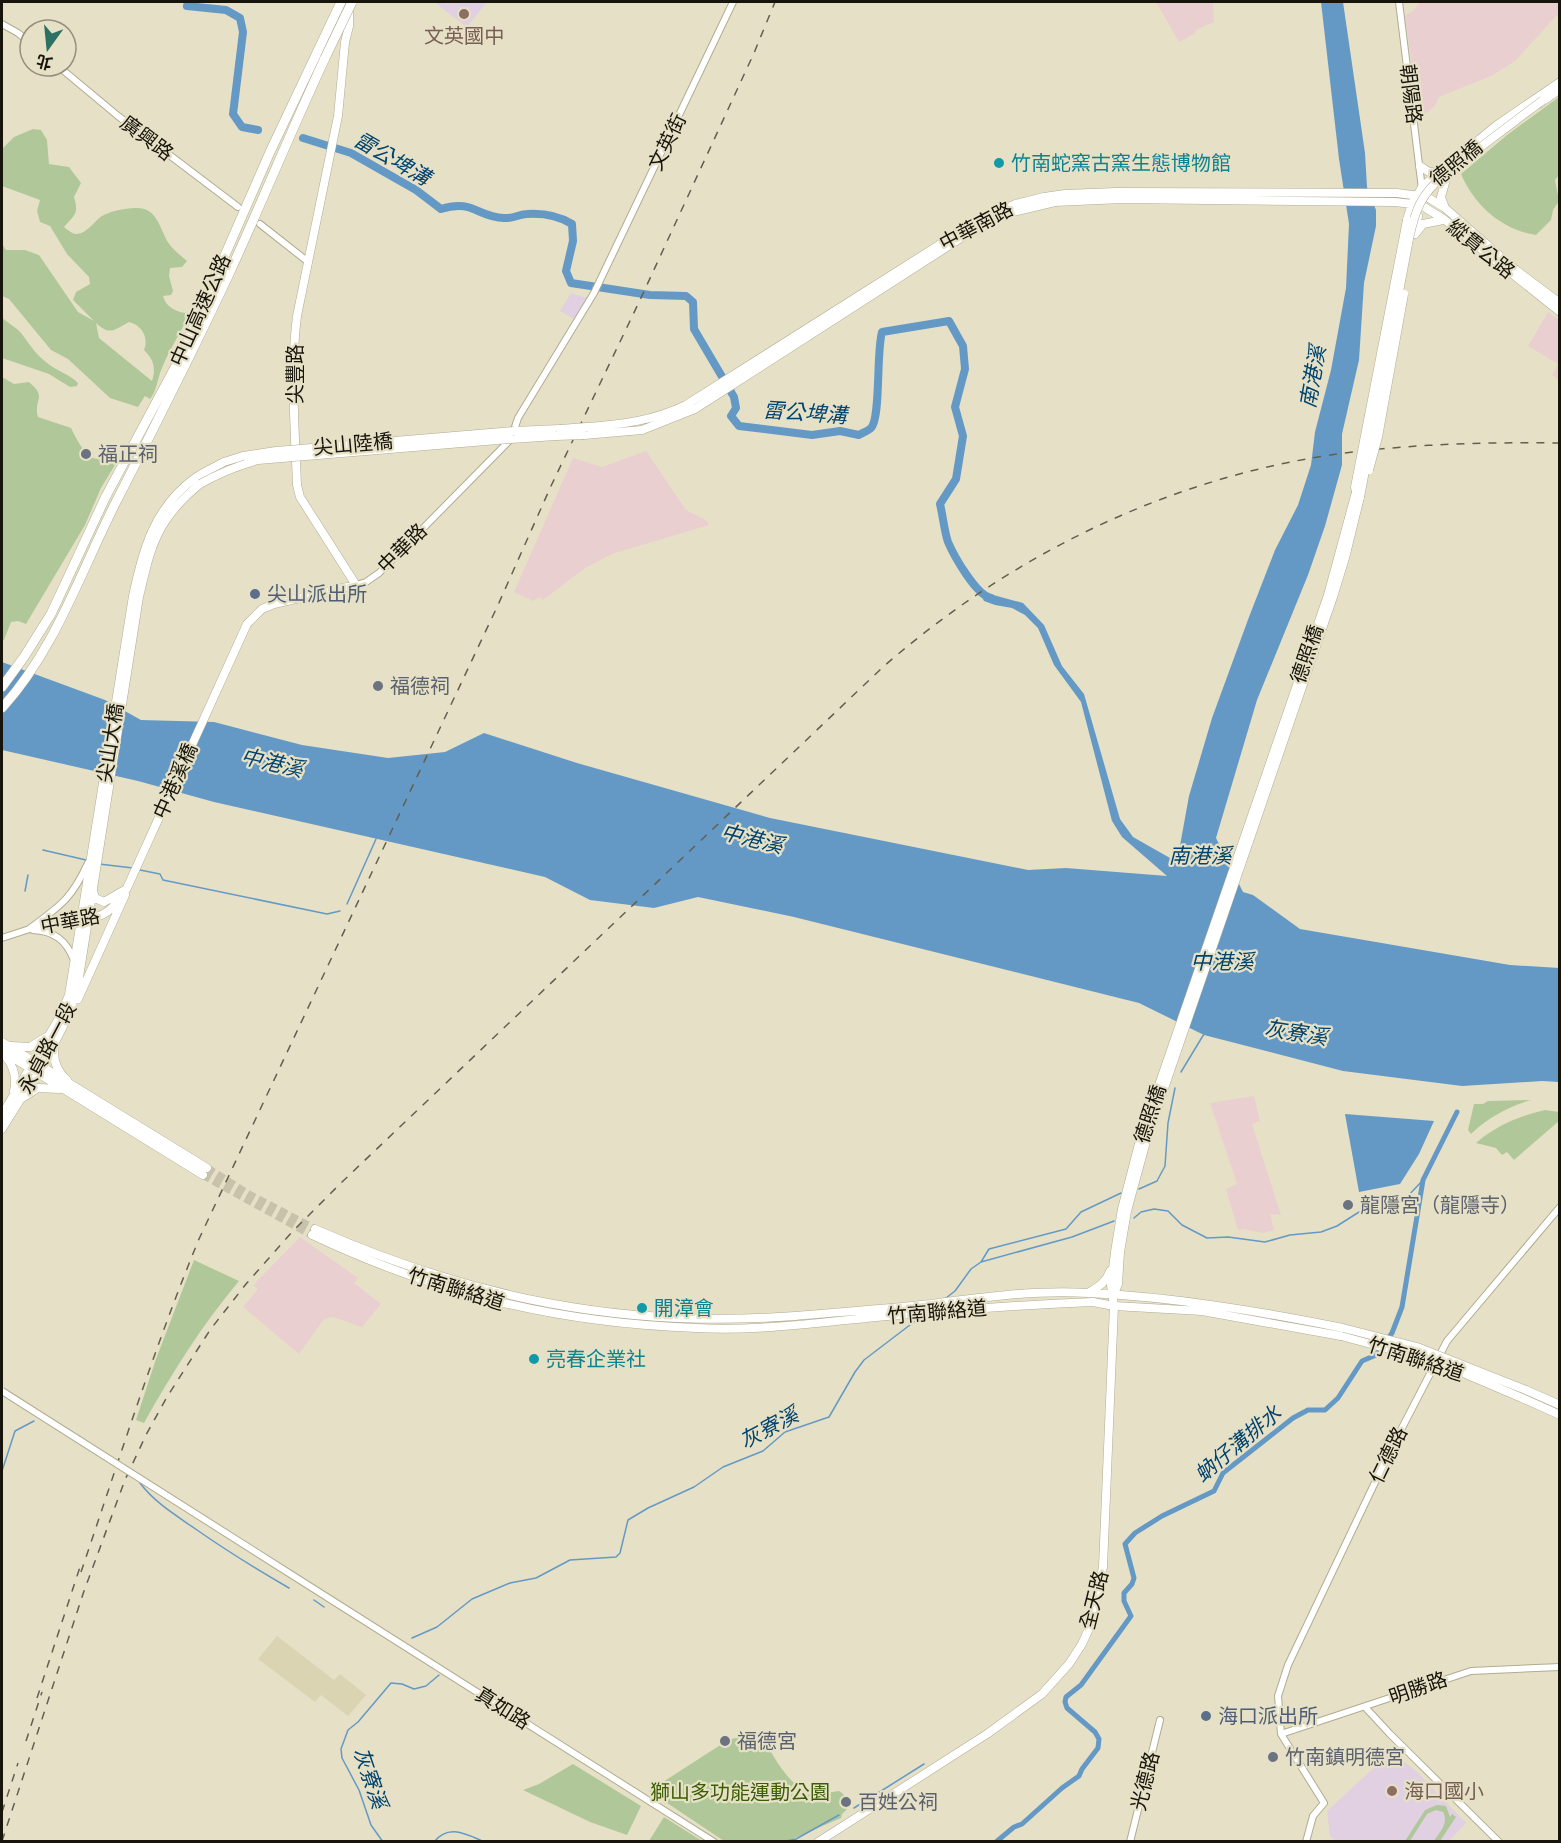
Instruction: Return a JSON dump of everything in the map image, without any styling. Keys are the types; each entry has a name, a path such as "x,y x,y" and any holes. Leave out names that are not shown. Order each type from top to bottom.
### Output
{"highway":[{"name":"中山高速公路","path":"2,687 51,614 106,496 181,356 315,54 342,2"},
{"name":"中山高速公路","path":"2,708 33,666 60,621 230,272 351,2"}],"main road":[{"path":"342,2 342,30 345,42"},
{"path":"345,42 351,2"},
{"name":"尖豐路","path":"345,42 334,134 307,261 294,341 297,485 304,505 356,585"},
{"path":"1422,196 1533,111 1541,98 1560,82"},
{"path":"1358,495 1378,437 1422,196 1439,172 1497,125 1560,89"},
{"name":"德照橋","path":"1117,1252 1148,1138 1346,558 1409,239 1421,199 1433,184 1541,98"},
{"path":"1420,166 1429,172 1439,172"},
{"path":"1445,208 1441,197 1447,176"},
{"name":"縱貫公路","path":"1331,197 1397,193 1422,196 1445,208 1560,312"},
{"name":"中華南路","path":"512,435 642,430 733,381 881,285 1006,211 1107,196 1331,197"},
{"name":"縱貫公路","path":"1331,197 1412,203 1422,196"},
{"name":"縱貫公路","path":"1422,196 1445,220 1560,303"},
{"path":"1395,202 1402,209 1407,220"},
{"path":"1358,495 1355,487 1412,203"},
{"path":"1415,234 1423,224 1445,220"},
{"name":"尖山陸橋","path":"136,595 157,533 198,481 258,460 512,435"},
{"name":"中華路","path":"223,675 247,624 262,609 274,604 356,585"},
{"name":"尖山大橋","path":"89,890 92,854 136,595"},
{"name":"尖山大橋","path":"89,890 136,595"},
{"name":"中港溪橋","path":"127,888 223,675"},
{"path":"89,890 95,898 104,902 127,888"},
{"path":"70,1013 108,936 127,888"},
{"name":"中華路","path":"84,921 107,914 127,888"},
{"name":"永貞路一段","path":"2,1115 39,1071 65,1006 89,890"},
{"name":"永貞路一段","path":"2,1129 31,1066 70,1013 77,990 84,921"},
{"path":"2,1047 30,1047 53,1036 56,1066 63,1076 80,1091"},
{"path":"2,1047 39,1071 80,1091 205,1172 62,1089 39,1071"},
{"path":"2,1047 15,1076 15,1100 38,1088 62,1089"},
{"name":"竹南聯絡道","path":"313,1232 373,1262 447,1288 524,1309 617,1323 724,1328 903,1311 1093,1302 1114,1306 1202,1311 1342,1332"},
{"path":"1088,1293 1108,1279 1117,1252"},
{"name":"全天路","path":"818,1842 987,1734 1042,1694 1058,1678 1082,1644 1091,1624 1103,1567 1114,1295 1118,1284 1117,1252"},
{"name":"竹南聯絡道","path":"903,1311 959,1300 1022,1294 1088,1293 1207,1303 1342,1332 1560,1405"},
{"name":"竹南聯絡道","path":"1524,1394 1560,1415"}],"street":[{"name":"文英街","path":"512,435 518,418 594,293 733,2"},
{"name":"朝陽路","path":"1399,2 1422,196"},
{"path":"2,24 18,33"},
{"name":"廣興路","path":"72,78 117,115 238,207"},
{"path":"260,224 307,261"},
{"name":"中華路","path":"356,585 366,582 379,573 512,435"},
{"path":"29,929 68,899 76,889 92,854"},
{"name":"中華路","path":"2,938 48,923 84,921"},
{"path":"29,929 43,930 61,938 68,945 75,962"},
{"name":"仁德路","path":"1281,1734 1277,1708 1284,1673 1421,1388 1447,1341 1560,1207"},
{"name":"真如路","path":"2,1391 714,1842"},
{"name":"明勝路","path":"1281,1734 1471,1671 1560,1667"},
{"path":"1365,1707 1498,1842"},
{"name":"光德路","path":"1130,1842 1160,1720"},
{"path":"1281,1734 1324,1803 1313,1816 1306,1842"}],"shaded area":[{"name":"文英國中","path":"434,2 487,2 467,27"},
{"path":"1156,2 1213,2 1214,22 1196,30 1194,34 1179,42"},
{"path":"1420,2 1559,2 1559,13 1515,61 1493,75 1439,97 1435,106 1420,119 1405,16"},
{"path":"571,293 587,298 574,319 560,311"},
{"path":"1548,312 1559,320 1559,380 1552,375 1558,364 1528,346"},
{"path":"646,451 686,510 706,520 709,525 612,554 585,568 543,600 540,597 533,601 514,592 573,458 602,467"},
{"path":"1254,1096 1260,1121 1252,1124 1281,1215 1270,1214 1274,1230 1262,1233 1238,1230 1226,1189 1237,1184 1210,1103"},
{"path":"300,1237 358,1278 354,1283 381,1304 362,1327 333,1317 324,1319 299,1354 243,1307 258,1289 254,1286 256,1282"},
{"path":"277,1636 334,1680 340,1674 366,1695 348,1716 321,1695 315,1702 258,1659"},
{"name":"海口國小","path":"1391,1752 1416,1771 1466,1823 1449,1841 1336,1841 1330,1836 1327,1811"}],"green space":[{"path":"1559,97 1559,175 1555,180 1559,201 1553,210 1551,220 1536,235 1512,228 1481,206 1461,174 1507,135"},
{"path":"33,129 41,130 47,140 49,164 69,167 81,183 74,197 75,214 64,227 76,234 84,232 102,216 112,212 131,208 147,210 155,217 170,245 187,261 182,267 170,268 169,276 173,291 171,295 163,296 169,306 186,313 188,317 166,358 152,396 150,399 145,396 138,407 110,398 68,359 51,350 9,299 2,296 2,244 6,250 25,250 39,255 78,312 94,321 73,300 76,292 90,284 89,277 67,254 50,226 40,222 37,211 40,200 2,186 2,149 14,137","holes":["129,322 141,329 145,337 144,350 150,357 154,368 152,381 99,338 96,323 109,331"]},
{"path":"2,318 19,331 42,359 78,383 77,386 70,387 49,374 2,358"},
{"path":"2,377 14,384 29,382 35,387 39,395 38,417 71,428 81,447 91,457 96,459 102,457 107,451 111,451 118,460 101,488 85,525 26,624 18,621 11,622 2,641"},
{"path":"1531,1100 1499,1113 1471,1134 1468,1130 1474,1104 1483,1104 1488,1101"},
{"path":"1545,1110 1559,1112 1559,1121 1514,1160 1507,1152 1502,1155 1496,1148 1476,1143 1508,1122"},
{"path":"194,1260 239,1281 188,1350 144,1423 136,1420 156,1359"},
{"name":"獅山多功能運動公園","path":"759,1732 780,1767 801,1788 813,1793 839,1791 843,1794 847,1801 847,1809 841,1818 788,1841 724,1841 649,1791 728,1740"},
{"path":"573,1764 641,1806 627,1835 590,1822 523,1790 539,1784"},
{"path":"1437,1805 1446,1806 1450,1817 1452,1814 1456,1817 1440,1841 1434,1841 1443,1827 1445,1816 1443,1812 1436,1810 1427,1814 1410,1841 1405,1841 1425,1810"},
{"path":"664,1817 702,1841 649,1841"}],"water":[{"name":"中港溪","path":"1321,2 1343,2 1365,153 1367,187 1376,210 1376,226 1364,283 1359,360 1342,434 1342,465 1308,575 1257,700 1216,838 1243,892 1253,895 1300,929 1510,965 1559,968 1559,1082 1462,1086 1343,1071 1204,1035 1139,1003 794,917 698,897 654,908 590,900 545,877 214,802 138,781 2,750 2,662 105,700 141,720 214,722 302,745 388,758 445,752 484,733 577,763 770,818 1028,870 1066,868 1167,876 1122,837 1112,821 1081,702 1054,665 1038,628 1025,615 1012,608 984,601 981,595 986,593 1023,603 1044,625 1062,666 1084,694 1120,819 1133,837 1177,862 1189,796 1212,718 1275,550 1298,505 1311,465 1315,432 1331,370 1346,288 1349,224"},
{"path":"1345,1114 1434,1121 1419,1154 1400,1184 1359,1192"}],"waterway":[{"name":"雷公埤溝","path":"188,2 187,6 226,10 240,18 243,32 233,114 242,127 258,130"},
{"name":"雷公埤溝","path":"303,138 351,153 416,190 441,209 461,206 495,217 507,218 524,214 539,214 567,221 572,224 573,241 566,271 571,283 650,295 686,296 693,302 694,329 734,397 736,408 731,416 739,426 812,435 840,431 859,435 871,428 874,422 882,332 949,321 963,346 965,369 955,407 963,436 956,479 940,504 948,542 955,556 972,583 991,598"},
{"path":"347,904 376,839"},
{"path":"43,850 86,860"},
{"path":"99,864 133,868"},
{"path":"140,870 160,874 163,880 327,914 340,911"},
{"path":"25,891 28,875"},
{"name":"灰寮溪","path":"1181,1072 1204,1034"},
{"name":"灰寮溪","path":"1139,1189 1157,1181 1165,1166 1168,1123 1175,1088"},
{"name":"蚋仔溝排水","path":"996,1842 1014,1827 1022,1824 1079,1776 1098,1748 1099,1739 1095,1732 1067,1708 1065,1702 1066,1697 1081,1685 1131,1616 1124,1601 1124,1593 1134,1578 1125,1544 1135,1533 1162,1516 1214,1491 1223,1473 1293,1418 1308,1410 1325,1410 1338,1398 1362,1361 1376,1355 1392,1333 1402,1307 1423,1180 1457,1112"},
{"path":"1134,1218 1141,1212 1154,1209 1168,1211 1182,1225 1207,1238 1228,1237 1265,1242 1290,1235 1321,1232 1337,1226 1359,1212 1407,1197 1423,1180"},
{"name":"灰寮溪","path":"946,1298 955,1291 971,1269 981,1262 989,1249 1066,1229 1081,1212 1121,1193"},
{"path":"981,1262 1072,1237 1114,1221"},
{"name":"灰寮溪","path":"412,1638 437,1627 472,1599 510,1583 536,1578 570,1560 616,1557 620,1553 628,1520 694,1487 723,1467 763,1451 785,1432 829,1417 864,1360 923,1315"},
{"path":"2,1471 15,1431 34,1421"},
{"path":"140,1483 152,1497 174,1514 231,1553 289,1588"},
{"path":"314,1600 324,1607"},
{"name":"灰寮溪","path":"383,1842 371,1825 359,1790 342,1758 341,1749 348,1730 358,1722 391,1683 402,1684 414,1689 426,1686 439,1675"},
{"path":"854,1808 924,1764"},
{"path":"782,1842 796,1839 839,1815"},
{"path":"434,1842 440,1836 452,1832 465,1834 485,1842"}],"tunnel":[{"path":"207,1168 248,1194 315,1229"},
{"path":"203,1175 312,1235"}],"railway":[{"path":"81,1572 152,1363 199,1239 498,605 551,486 754,53 775,2"},
{"path":"2,1841 84,1591 125,1480 167,1397 210,1330 246,1284 291,1233 342,1182 883,667 932,627 984,590 1038,557 1153,502 1213,482 1274,465 1337,454 1448,444 1560,443"},
{"path":"37,1698 81,1564"},
{"path":"26,1741 42,1692"},
{"path":"2,1812 18,1763"}],"place":[{"name":"文英國中","path":"464,14"},
{"name":"竹南蛇窯古窯生態博物館","path":"999,163"},
{"name":"福正祠","path":"86,454"},
{"name":"尖山派出所","path":"255,594"},
{"name":"福德祠","path":"378,686"},
{"name":"龍隱宮（龍隱寺）","path":"1348,1205"},
{"name":"開漳會","path":"642,1308"},
{"name":"亮春企業社","path":"534,1359"},
{"name":"海口派出所","path":"1206,1716"},
{"name":"福德宮","path":"725,1741"},
{"name":"竹南鎮明德宮","path":"1273,1757"},
{"name":"海口國小","path":"1392,1791"},
{"name":"百姓公祠","path":"846,1802"}],"water label":[{"name":"南港溪","path":"1313,377"},
{"name":"南港溪","path":"1200,856"}]}
